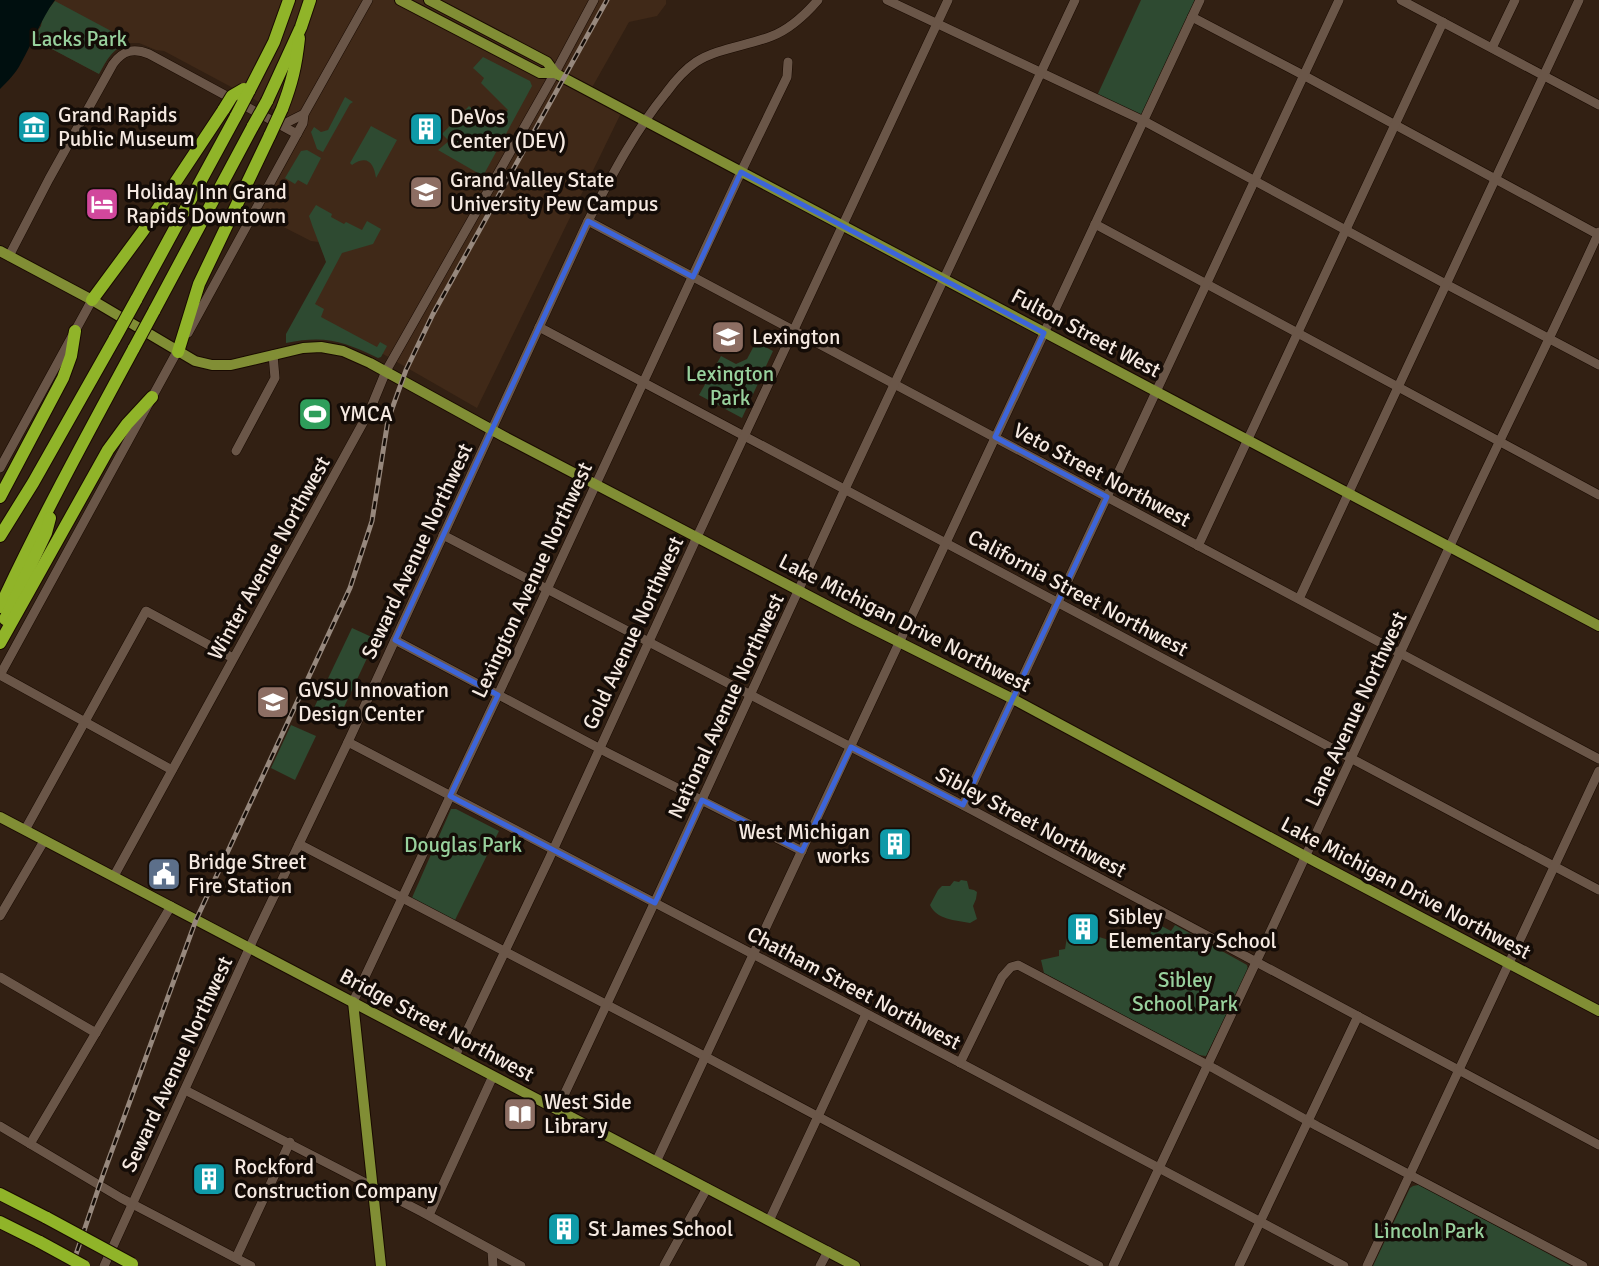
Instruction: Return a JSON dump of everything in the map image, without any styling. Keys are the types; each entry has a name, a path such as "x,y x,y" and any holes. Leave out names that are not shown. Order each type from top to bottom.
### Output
{"highway":[{"path":"0,536 33,483 136,300 230,113 232,96 249,88 274,42 289,0"},
{"path":"0,607 57,491 267,101 301,27 310,0"},
{"path":"178,352 200,284 292,84 301,27"},
{"path":"92,300 230,113"},
{"path":"0,497 63,378 71,356 75,331"},
{"path":"0,643 108,450 152,397"},
{"path":"0,521 33,483"},
{"path":"0,629 46,533 57,491"},
{"path":"0,1194 135,1265"},
{"path":"0,1222 84,1266"}],"main road":[{"name":"Fulton Street West","path":"400,0 540,73 555,73"},
{"name":"Fulton Street West","path":"429,0 547,62 555,73 1599,626"},
{"name":"Lake Michigan Drive Northwest","path":"4,254 92,300 195,361 231,365 303,348 336,349 351,354 492,431 799,591 1013,699 1599,1011"},
{"name":"Bridge Street Northwest","path":"0,817 855,1266"},
{"path":"353,1002 381,1266"}],"street":[{"path":"172,770 0,675 368,0"},
{"name":"Winter Avenue Northwest","path":"114,876 370,410 386,371 594,0"},
{"name":"Seward Avenue Northwest","path":"104,1266 588,221 616,166 645,120 676,80 696,62 722,51 773,36 796,22 818,0"},
{"path":"887,0 1144,121 1599,365"},
{"name":"Gold Avenue Northwest","path":"455,1056 948,0"},
{"name":"National Avenue Northwest","path":"557,1110 1075,0"},
{"path":"656,1161 1200,0"},
{"path":"963,805 1339,0"},
{"path":"1401,0 1599,105"},
{"path":"1492,48 1515,0"},
{"path":"1299,599 1579,0"},
{"path":"1192,17 1599,234"},
{"path":"1198,546 1443,22"},
{"path":"4,254 113,64 128,51 149,54 273,129 297,134"},
{"name":"Lexington Avenue Northwest","path":"353,1002 787,77 788,62"},
{"path":"273,129 304,114"},
{"name":"Veto Street Northwest","path":"588,221 1599,759"},
{"path":"1095,224 1599,495"},
{"name":"Lane Avenue Northwest","path":"1113,1266 1599,234"},
{"path":"0,468 92,300"},
{"name":"California Street Northwest","path":"540,327 1599,890"},
{"path":"236,451 275,378 273,355"},
{"name":"Sibley Street Northwest","path":"443,535 963,805 1599,1144"},
{"path":"25,830 146,611 233,658"},
{"path":"395,640 802,851"},
{"name":"Chatham Street Northwest","path":"348,743 1343,1266"},
{"path":"1367,1266 1599,771"},
{"path":"0,916 44,841"},
{"path":"299,844 1099,1266"},
{"path":"30,1144 171,906"},
{"path":"960,1063 1002,977 1006,970 1015,965 1583,1266"},
{"path":"0,977 96,1033"},
{"path":"769,1221 866,1014"},
{"path":"1239,1266 1358,1016"},
{"path":"429,1215 493,1076"},
{"path":"185,1090 290,1142 521,1266"},
{"path":"0,1126 133,1204 251,1266"},
{"path":"236,1258 290,1142"},
{"path":"664,1266 706,1188"},
{"path":"492,1251 493,1266"},
{"path":"820,1266 828,1251"}],"highlighted area":[{"path":"741,172 1044,333 995,437 1107,497 963,805 851,747 802,851 702,800 655,903 450,796 498,695 395,640 588,221 693,277"}],"shaded area":[{"path":"0,0 55,0 19,67 0,89"},
{"name":"Grand Valley State University Pew Campus","path":"55,0 666,0 666,4 657,16 629,22 590,91 623,109 477,408 383,354 341,335 291,336 328,267 319,242 311,241 258,214 306,127 164,51 139,43 126,43 117,48 99,74 33,39 41,26 43,16"}],"green space":[{"path":"1141,0 1201,0 1144,121 1096,98"},
{"name":"Lacks Park","path":"55,1 128,40 128,43 110,56 99,74 33,39 41,26 43,16"},
{"path":"483,57 530,81 532,86 483,176 438,150 449,141 442,134 469,106 491,126 508,110 481,83 484,78 473,68"},
{"path":"345,97 353,102 323,152 317,149 311,132 314,127 321,132 328,130"},
{"path":"371,126 397,140 376,178 369,162 362,160 352,165 350,163"},
{"path":"307,150 321,158 307,185 298,180 295,184 285,178 301,151"},
{"path":"316,205 344,224 346,222 362,230 367,221 381,229 373,244 342,253 315,304 324,309 321,317 377,347 380,342 387,346 381,357 334,341 286,343 286,334 326,262 309,216"},
{"name":"Lexington Park","path":"756,342 773,351 742,418 699,395 721,356 736,364 747,359"},
{"path":"352,628 376,639 337,722 313,710"},
{"path":"291,725 316,736 295,780 271,768"},
{"name":"Douglas Park","path":"451,809 499,831 454,922 411,900"},
{"path":"954,881 967,881 969,889 977,892 973,906 977,919 970,923 937,914 930,905 942,886 950,886"},
{"name":"Sibley School Park","path":"1154,922 1171,931 1175,925 1247,965 1248,970 1206,1056 1198,1055 1044,973 1041,960 1059,956 1059,950 1065,949 1068,931 1077,930 1134,948 1136,946 1146,949"},
{"name":"Lincoln Park","path":"1420,1185 1571,1266 1373,1266 1410,1188"}],"railway":[{"path":"72,1266 196,920 350,588 372,521 388,420 406,370 433,314 607,0"}],"place":[{"name":"Grand Rapids Public Museum","path":"34,127"},
{"name":"DeVos Center (DEV)","path":"426,129"},
{"name":"Grand Valley State University Pew Campus","path":"426,192"},
{"name":"Holiday Inn Grand Rapids Downtown","path":"102,204"},
{"name":"Lexington","path":"728,337"},
{"name":"YMCA","path":"315,414"},
{"name":"GVSU Innovation Design Center","path":"273,702"},
{"name":"West Michigan works","path":"895,844"},
{"name":"Bridge Street Fire Station","path":"164,874"},
{"name":"Sibley Elementary School","path":"1083,929"},
{"name":"West Side Library","path":"520,1114"},
{"name":"Rockford Construction Company","path":"209,1179"},
{"name":"St James School","path":"564,1229"}]}
